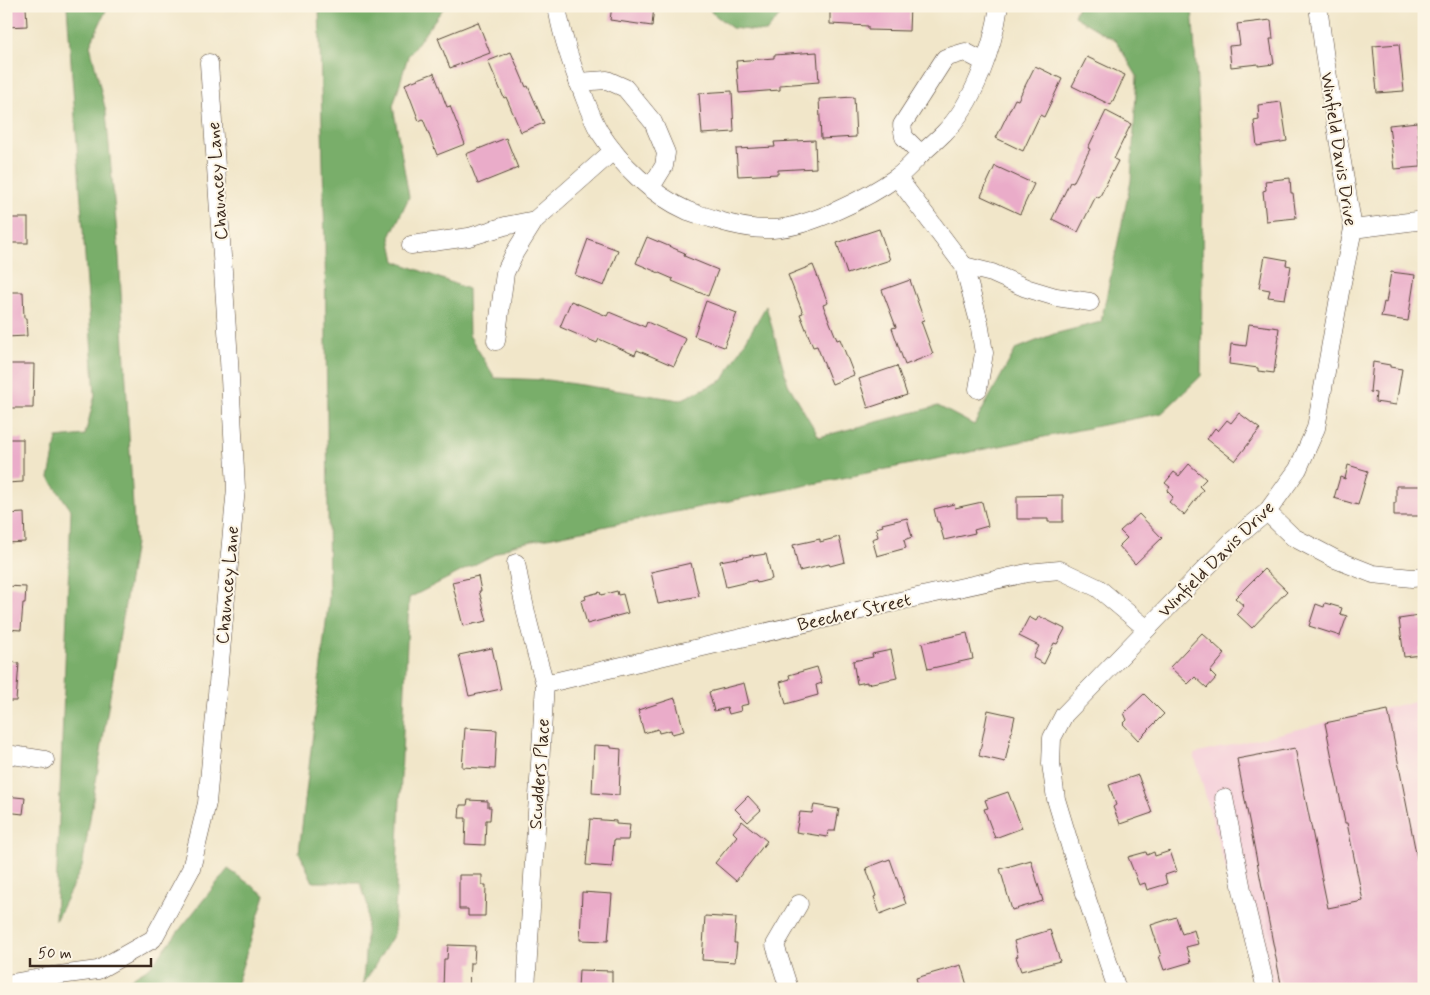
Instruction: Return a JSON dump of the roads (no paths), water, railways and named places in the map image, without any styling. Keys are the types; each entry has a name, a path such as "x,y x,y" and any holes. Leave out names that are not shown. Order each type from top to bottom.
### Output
{"street":[{"path":"557,6 561,28 584,99 599,130 625,164 651,188 672,202 696,214 759,229 774,229 800,224 825,215 898,177 945,133 957,117 976,82 984,62 999,6"},
{"name":"Winfield Davis Drive","path":"1117,989 1056,799 1051,764 1052,738 1064,715 1233,540 1267,512 1298,469 1316,428 1353,229 1318,6"},
{"path":"921,154 904,136 902,125 946,58 965,52 984,62"},
{"name":"Chauncey Lane","path":"6,984 98,970 153,939 191,869 207,803 236,488 209,63"},
{"path":"578,82 606,80 625,88 654,122 666,153 664,166 651,188"},
{"path":"496,341 505,273 515,252 535,220 613,150"},
{"path":"898,177 964,266 980,322 984,353 978,389"},
{"path":"411,245 469,237 505,226 535,220"},
{"path":"1353,229 1424,220"},
{"path":"964,266 992,273 1026,288 1056,297 1090,302"},
{"path":"1267,512 1293,537 1335,559 1373,574 1412,578 1424,577"},
{"name":"Scudders Place","path":"516,563 532,641 545,684 526,989"},
{"name":"Beecher Street","path":"545,684 1027,572 1060,570 1098,588 1147,629"},
{"path":"6,754 45,760"},
{"path":"1224,798 1243,895 1266,989"},
{"path":"789,989 775,945 799,904"}]}
